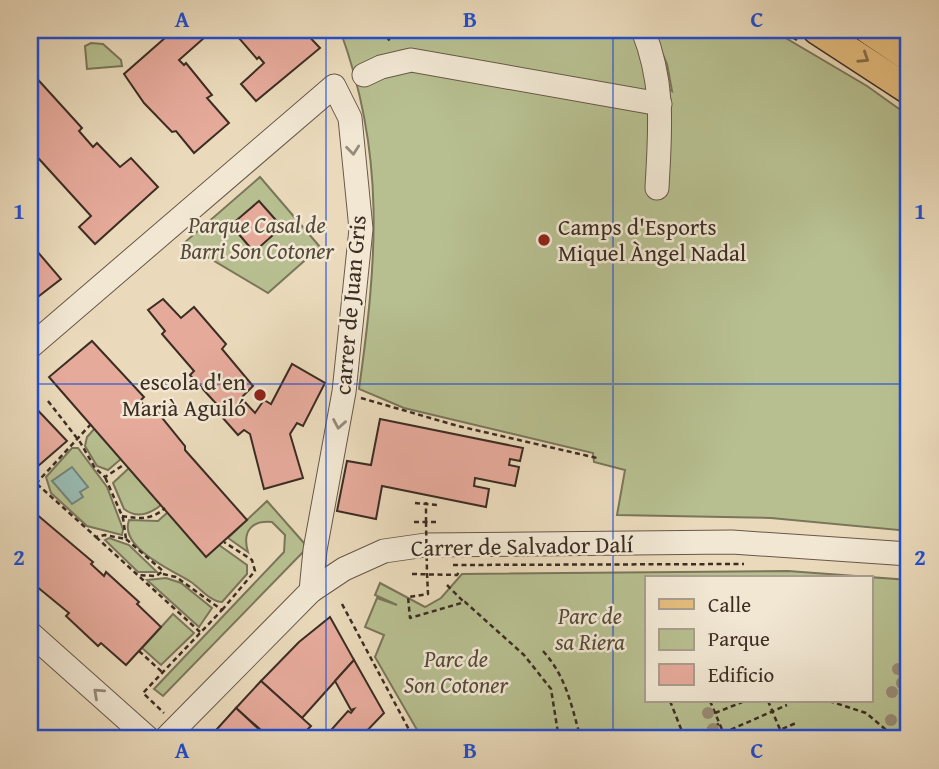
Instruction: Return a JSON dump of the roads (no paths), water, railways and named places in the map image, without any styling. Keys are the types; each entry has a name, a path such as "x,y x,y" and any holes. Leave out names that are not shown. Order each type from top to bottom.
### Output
{"main road":[{"path":"817,30 909,89"},
{"path":"869,30 909,56"}],"street":[{"path":"643,30 658,76 660,104 657,188"},
{"path":"896,30 909,56"},
{"path":"364,75 382,67 411,60 660,104"},
{"name":"carrer de Juan Gris","path":"30,347 334,86 350,118 361,229 344,392 315,550 311,591"},
{"name":"Carrer de Salvador Dalí","path":"165,739 311,591 344,569 384,551 426,545 732,542 899,552"},
{"path":"30,633 149,739"}],"water":[{"path":"72,467 88,487 80,492 83,497 72,504 52,481"}],"place":[{"name":"Camps d'Esports Miquel Àngel Nadal","path":"544,240"},
{"name":"escola d'en Marià Aguiló","path":"260,395"}],"park label":[{"name":"Parque Casal de Barri Son Cotoner","path":"257,238"},
{"name":"Parc de sa Riera","path":"590,629"},
{"name":"Parc de Son Cotoner","path":"456,672"}]}
